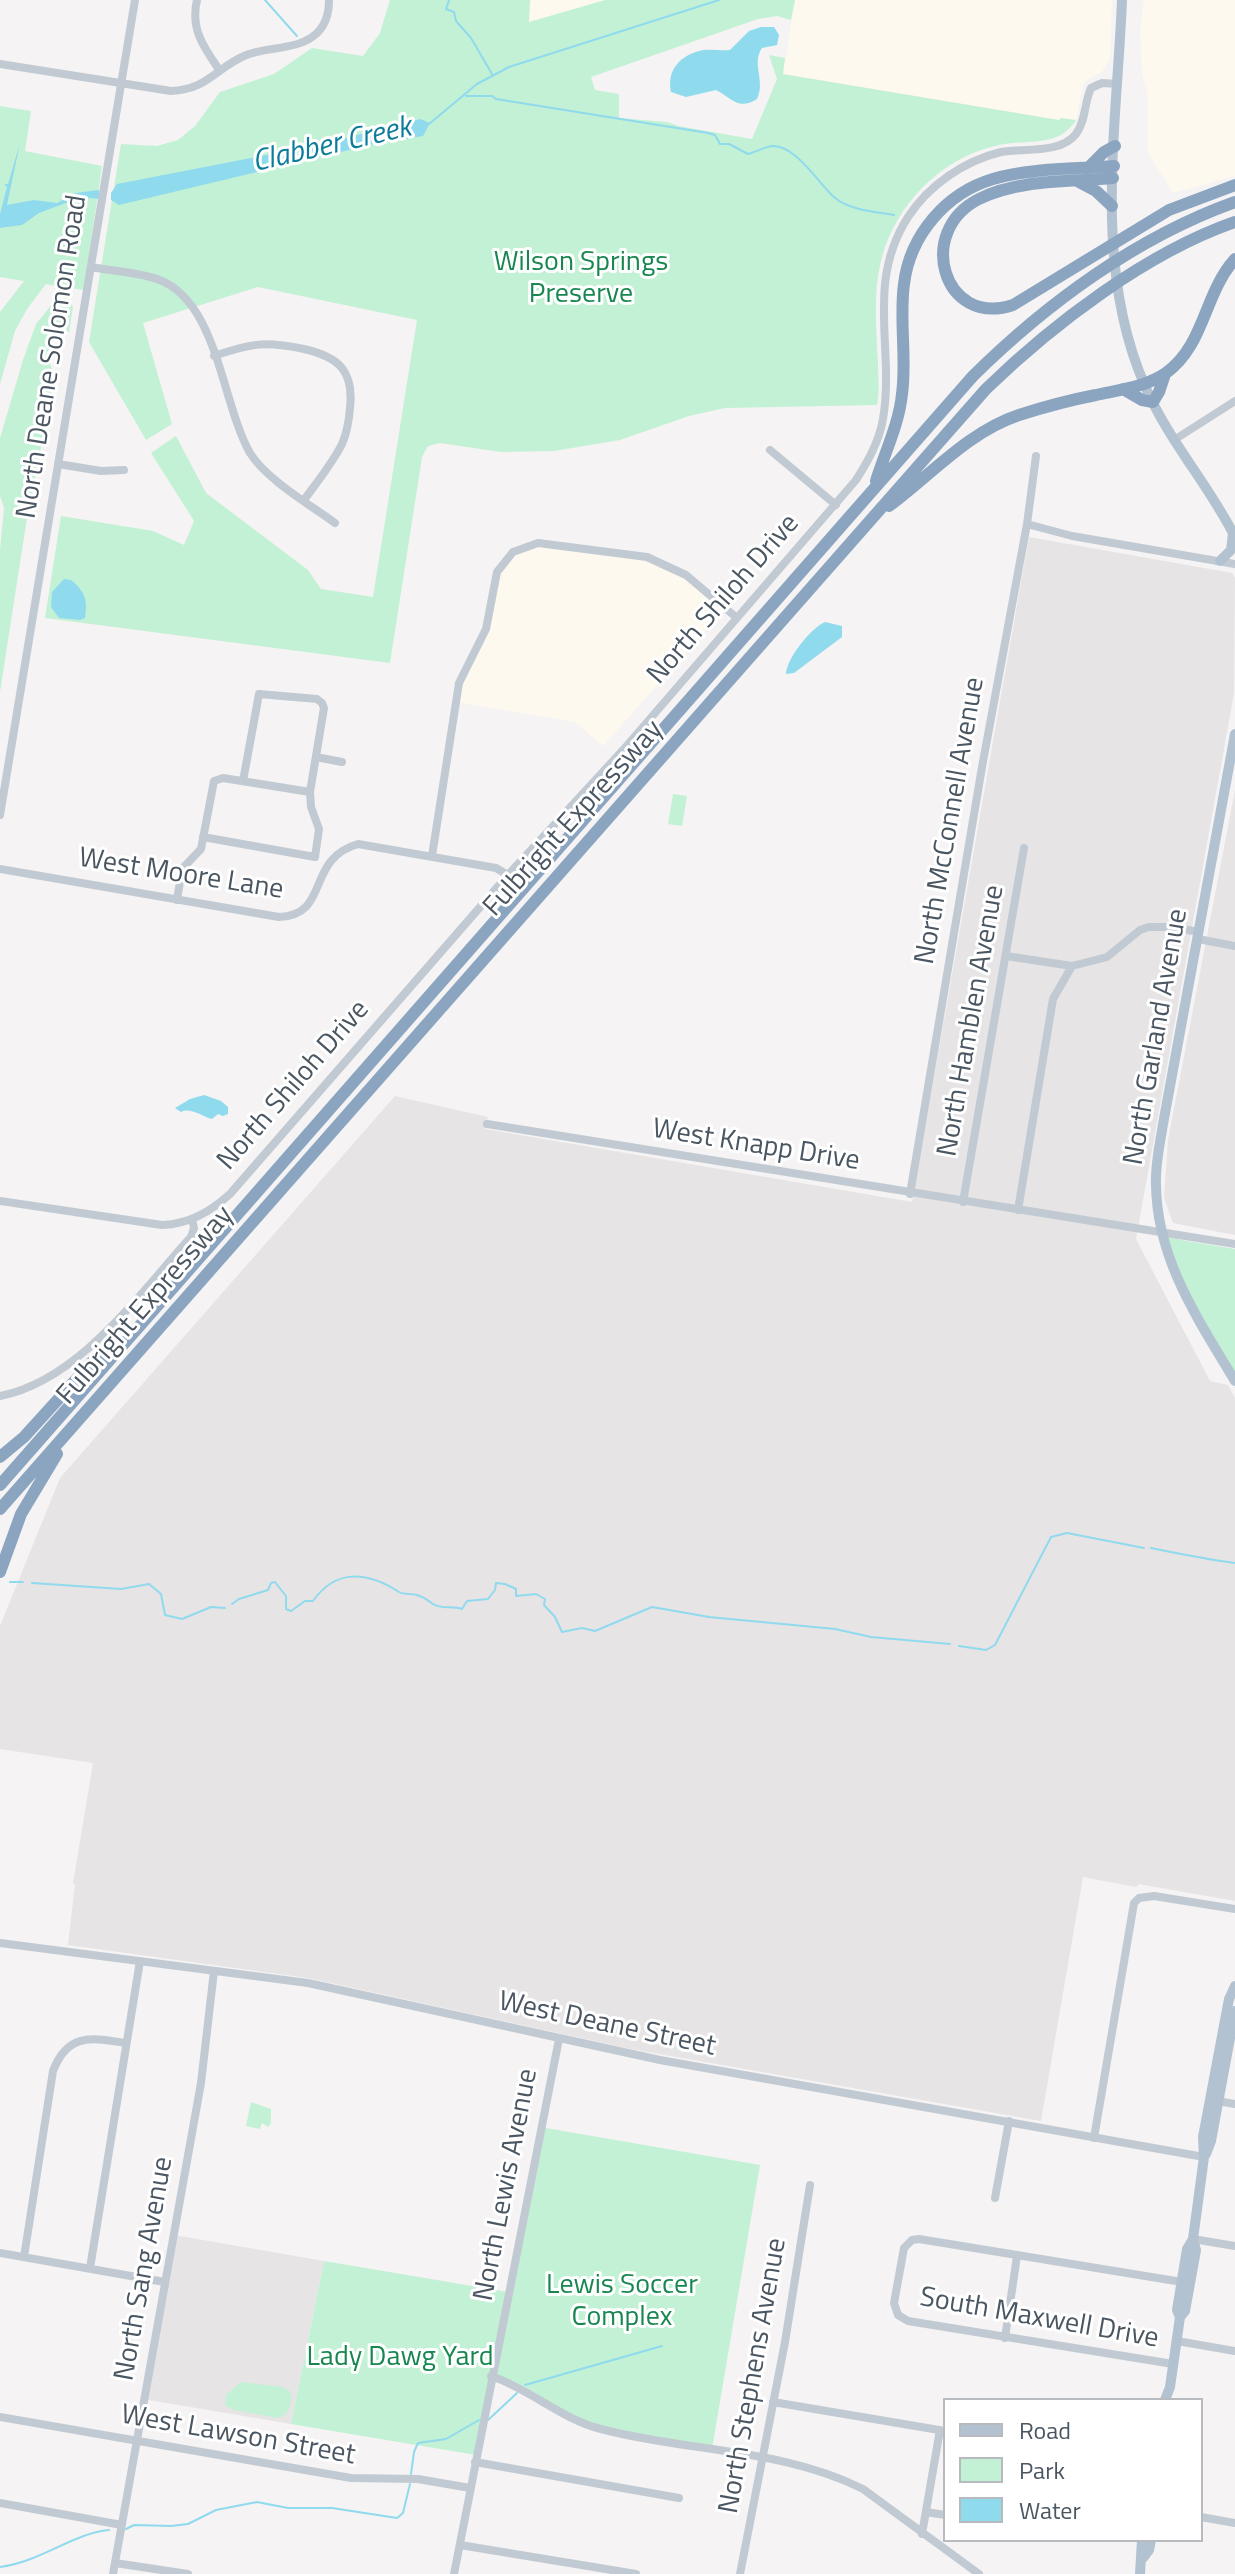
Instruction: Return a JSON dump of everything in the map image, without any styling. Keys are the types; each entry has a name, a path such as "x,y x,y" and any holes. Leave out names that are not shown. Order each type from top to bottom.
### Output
{"highway":[{"path":"1088,168 1115,146"},
{"path":"875,485 900,407 904,377 904,285 912,254 923,231 953,199 985,182 1005,176 1088,168 1114,172"},
{"path":"1114,172 1076,181 998,191 962,210 946,233 942,251 947,276 958,293 982,307 1000,309 1013,305 1169,210 1235,185"},
{"path":"1076,181 1092,188 1112,206"},
{"name":"Fulbright Expressway","path":"0,1485 973,376 1040,316 1096,275 1167,232 1235,202"},
{"name":"Fulbright Expressway","path":"0,1509 986,389 1042,338 1103,293 1171,251 1235,222"},
{"path":"1123,389 1142,400 1153,402 1165,374 1193,343 1215,288 1235,259"},
{"path":"867,523 989,428 1031,411 1123,389 1165,374"},
{"path":"0,1457 24,1437 92,1362 141,1325"},
{"path":"0,1572 21,1514 71,1427"}],"main road":[{"path":"1122,0 1112,206 1114,275 1123,324 1143,383 1174,440 1234,535 1231,550 1220,561"},
{"name":"North Garland Avenue","path":"1235,734 1156,1164 1157,1206 1170,1262 1182,1290 1235,1381"},
{"path":"1180,2317 1185,2311 1196,2250 1193,2239 1209,2098 1229,1999 1235,1987"},
{"path":"1204,2157 1211,2141 1235,2011"},
{"path":"1166,2398 1177,2341 1180,2317 1177,2310 1187,2249 1193,2239"},
{"path":"1170,2387 1173,2398"},
{"path":"1140,2574 1142,2542"},
{"path":"1143,2558 1151,2542"}],"street":[{"name":"North Deane Solomon Road","path":"0,815 135,0"},
{"path":"197,0 194,19 198,37 220,71"},
{"path":"0,64 181,91 202,85 244,56 304,42 313,37 324,24 329,0"},
{"name":"North Shiloh Drive","path":"0,1201 149,1224 174,1224 212,1209 230,1194 508,875 624,749 836,505 863,469 880,431 885,398 883,285 893,247 909,215 931,189 975,161 1001,153 1052,147 1069,141 1080,126 1091,88 1102,83 1118,84"},
{"path":"91,267 156,279 175,288 197,310 251,454 263,469 335,523"},
{"path":"214,356 250,345 275,343 320,353 333,359 349,377 351,402 343,443 304,500"},
{"path":"1174,440 1235,401"},
{"path":"770,450 836,505"},
{"name":"North McConnell Avenue","path":"910,1194 982,767 1027,524 1036,456"},
{"path":"58,464 101,471 124,470"},
{"path":"1027,524 1072,536 1235,564"},
{"path":"432,856 459,683 486,629 497,572 513,552 538,543 647,557 686,575 737,618"},
{"path":"203,837 315,857 319,829 311,807 310,792 324,708 322,703 317,699 262,693 256,699 243,781"},
{"path":"316,757 342,762"},
{"path":"177,900 182,869 200,851 212,784 223,778 310,792"},
{"name":"West Moore Lane","path":"0,869 286,917 307,905 329,861 348,847 369,844 496,868 508,875"},
{"name":"North Hamblen Avenue","path":"963,1202 1024,848"},
{"path":"1006,956 1072,966 1107,957 1140,930 1149,927 1172,927 1235,946"},
{"path":"1018,1210 1053,999 1072,966"},
{"name":"West Knapp Drive","path":"487,1124 1235,1244"},
{"path":"0,1396 32,1387 55,1373 114,1323 191,1237 194,1233 192,1219"},
{"path":"1094,2138 1134,1903 1139,1898 1154,1896 1235,1909"},
{"name":"West Deane Street","path":"0,1943 328,1987 660,2060 1204,2157"},
{"path":"90,2268 140,1961"},
{"name":"North Sang Avenue","path":"113,2574 204,2062 214,1971"},
{"path":"24,2257 53,2071 60,2055 73,2043 91,2038 126,2043"},
{"name":"North Lewis Avenue","path":"454,2574 559,2039"},
{"path":"1217,2101 1235,2104"},
{"path":"995,2198 1009,2121"},
{"name":"North Stephens Avenue","path":"740,2574 810,2185"},
{"path":"1193,2239 1235,2246"},
{"name":"South Maxwell Drive","path":"1017,2256 912,2240 906,2243 902,2255 894,2303 898,2315 908,2321 1173,2364"},
{"path":"0,2253 165,2282"},
{"path":"1005,2338 1017,2256 1182,2282"},
{"path":"1177,2341 1235,2351"},
{"path":"491,2376 512,2383 561,2412 602,2429 811,2469 863,2489 979,2574"},
{"path":"773,2402 942,2430 922,2534"},
{"name":"West Lawson Street","path":"0,2417 351,2478 418,2479 470,2488"},
{"path":"475,2462 679,2498"},
{"path":"0,2503 122,2525"},
{"path":"926,2512 943,2515"},
{"path":"1203,2517 1235,2523"},
{"path":"460,2545 592,2570 636,2574"},
{"path":"115,2563 188,2574"}],"shaded area":[{"path":"531,0 605,0 528,23"},
{"path":"795,0 1112,0 1110,58 1102,72 1087,80 1082,88 1076,120 1059,120 783,74"},
{"path":"1144,0 1235,0 1235,176 1173,193 1148,153 1148,98 1142,72 1140,32"},
{"path":"1029,537 1232,573 1235,578 1234,693 1136,1239 1210,1381 1228,1385 1235,1398 1235,1901 1083,1877 1041,2121 631,2049 308,1978 68,1945 73,1883 93,1763 0,1749 0,1626 60,1478 395,1096 488,1117 485,1129 912,1202"},
{"path":"538,543 660,561 726,608 603,746 575,722 456,702 459,683 481,641 503,561"},
{"path":"1235,790 1235,1235 1173,1223 1164,1198 1168,1140"},
{"path":"174,2235 324,2261 291,2424 143,2399"}],"green space":[{"name":"Wilson Springs Preserve","path":"390,0 530,0 529,22 605,0 795,0 791,20 777,16 758,19 591,77 595,90 619,94 619,118 667,122 752,139 777,79 769,55 785,58 783,74 1059,120 1076,120 1069,129 1052,139 999,145 961,159 929,181 903,212 885,247 878,276 877,405 725,408 689,416 620,440 554,451 501,452 440,443 428,446 422,457 390,663 45,618 61,516 153,531 184,545 194,521 151,453 176,436 206,493 308,570 321,589 373,597 417,320 258,287 143,323 172,424 146,440 89,342 121,144 157,146 178,140 195,126 220,92 274,74 312,48 363,56 380,33"},
{"path":"0,106 31,111 25,151 102,166 84,290 70,288 68,295 73,307 69,332 61,330 59,337 53,341 50,363 54,379 26,524 0,692 0,550 4,508 0,496 0,438 36,324 60,287 46,284 27,309 15,331 0,384 0,312 24,281 0,277"},
{"path":"673,794 687,796 682,826 668,824"},
{"path":"1169,1235 1181,1240 1235,1249 1235,1375 1191,1302 1166,1239"},
{"path":"251,2102 271,2109 268,2127 262,2123 260,2129 246,2126"},
{"name":"Lewis Soccer Complex","path":"540,2127 760,2165 712,2449 602,2429 492,2376 476,2455 291,2424 324,2261 508,2292"},
{"path":"241,2382 283,2387 291,2392 288,2411 278,2418 234,2410 225,2405 226,2395"}],"water":[{"path":"774,27 779,35 777,45 762,48 759,54 760,86 757,99 740,104 716,90 686,97 671,92 673,70 682,59 703,50 730,50 749,31"},
{"path":"420,119 430,123 423,136 370,145 119,205 111,200 111,193 117,184 318,145"},
{"path":"20,143 7,205 34,200 57,203 76,193 98,190 99,199 82,197 39,213 22,225 0,228 7,187 4,184 8,184"},
{"path":"64,579 71,580 80,588 86,601 85,618 59,618 51,607 52,592"},
{"path":"825,622 842,626 842,637 794,673 786,674 790,660 800,645"},
{"path":"204,1095 221,1101 228,1107 228,1114 218,1114 212,1119 175,1108 190,1099"}],"waterway":[{"path":"265,0 297,36"},
{"path":"449,0 446,9 454,12 456,21 471,38 492,74"},
{"name":"Clabber Creek","path":"429,124 477,84 509,67 719,0"},
{"path":"466,96 492,96 708,133 715,135 720,144 729,144 748,154 772,146 781,147 798,158 840,201 862,210 894,215"},
{"path":"959,1646 986,1650 995,1645 1051,1537 1067,1533 1144,1548"},
{"path":"1151,1548 1235,1563"},
{"path":"232,1604 268,1590 275,1582 286,1596 286,1609 291,1611 305,1601 313,1601 322,1590 342,1578 364,1577 401,1593 415,1594 436,1606 462,1609 467,1601 488,1599 496,1583 516,1589 516,1596 536,1594 545,1599 544,1605 555,1617 562,1632 582,1628 595,1631 652,1607 709,1617 950,1644"},
{"path":"10,1582 23,1582"},
{"path":"32,1583 121,1589 149,1584 161,1594 165,1615 182,1619 211,1607 225,1608"},
{"path":"525,2385 662,2346"},
{"path":"487,2421 517,2393"},
{"path":"411,2474 418,2443 446,2439 479,2420"},
{"path":"126,2529 134,2525 188,2524 216,2510 257,2502 288,2508 332,2508 397,2518 403,2513 410,2484"},
{"path":"0,2567 29,2560 83,2536 109,2530"}],"park label":[{"name":"Lady Dawg Yard","path":"400,2358"}]}
